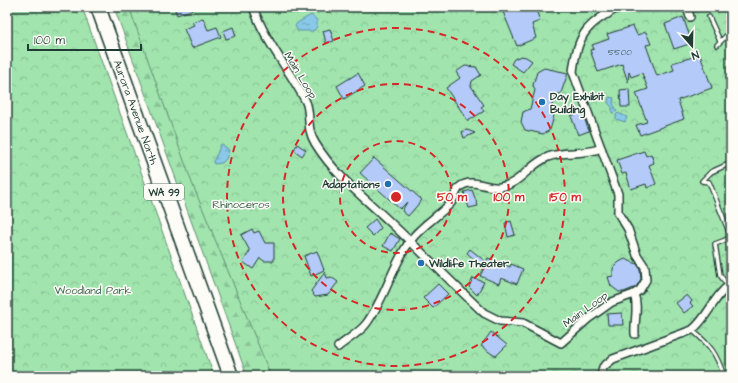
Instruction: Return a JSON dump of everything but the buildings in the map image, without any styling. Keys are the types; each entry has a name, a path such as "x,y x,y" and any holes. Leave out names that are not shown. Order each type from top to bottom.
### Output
{"highway":[{"name":"Aurora Avenue North","path":"98,7 230,376"}],"street":[{"name":"Main Loop","path":"254,7 270,44 308,105 308,128 316,144 355,192 393,225 484,313 500,321 523,323 561,343 588,319 612,302 634,294"},
{"path":"603,7 608,14"},
{"path":"620,7 588,29 579,42 572,72 618,194 618,213 628,229 646,271 644,285 634,294 637,304 634,321 635,334"},
{"path":"686,7 690,17"},
{"path":"338,348 365,325 384,293 410,242 424,226 451,202 462,186 478,184 491,187 505,186 526,174 546,157 591,152 601,148"},
{"path":"601,376 603,367 612,359 692,330 698,326 729,285"}],"lane":[{"path":"709,17 720,41"},
{"path":"717,44 731,31"},
{"path":"729,285 720,275 715,244 731,237 709,182 702,181 711,172 731,163"},
{"path":"692,330 706,342 717,355 724,376"}],"green space":[{"name":"Woodland Park","path":"7,7 82,7 214,376 7,376"},
{"path":"114,7 138,7 291,376 247,376"},
{"name":"Rhinoceros","path":"129,7 723,7 731,29 731,376 271,376 192,183"}],"water":[{"path":"311,15 317,20 317,27 313,31 298,31 295,26 297,23"},
{"path":"609,97 614,98 613,103 617,111 614,113 612,113 612,107 608,103"},
{"path":"618,113 627,117 625,122 616,119 616,115"},
{"path":"221,144 229,150 226,159 222,163 214,164 213,161"}],"place":[{"name":"Day Exhibit Building","path":"542,102"},
{"name":"Adaptations","path":"388,184"},
{"name":"Wildlife Theater","path":"421,263"}]}
